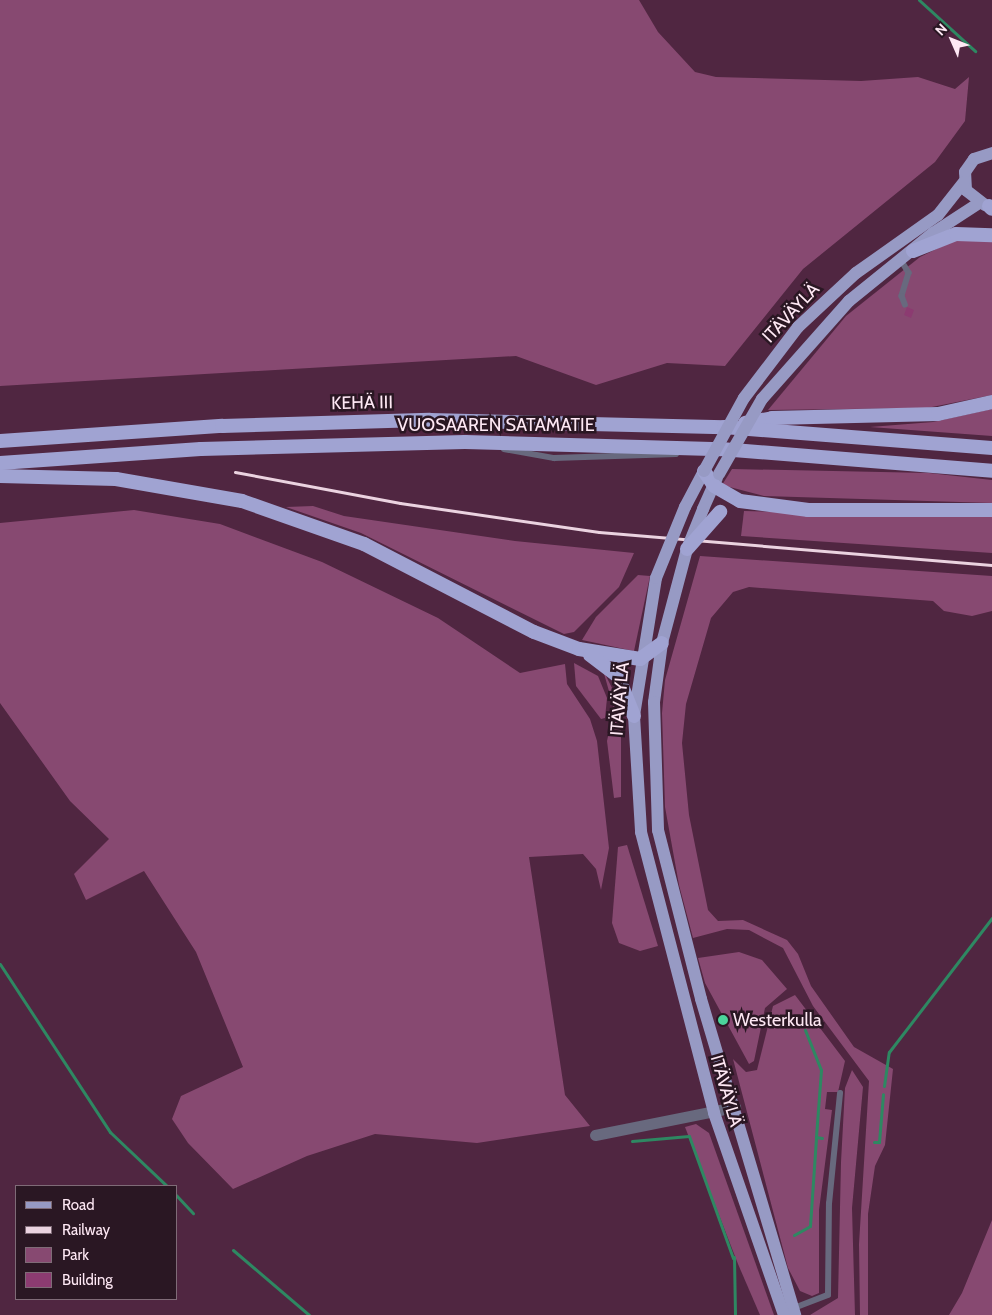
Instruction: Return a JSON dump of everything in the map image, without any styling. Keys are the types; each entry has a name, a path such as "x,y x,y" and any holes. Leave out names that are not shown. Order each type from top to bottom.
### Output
{"highway":[{"path":"913,251 956,234 992,235"},
{"path":"724,427 772,418 938,414 992,402"},
{"name":"KEHÄ III","path":"0,441 329,422 724,427"},
{"path":"724,427 992,448"},
{"name":"VUOSAAREN SATAMATIE","path":"0,464 201,449 465,442 721,449 992,471"},
{"path":"704,471 740,501 808,510 992,510"},
{"path":"0,476 116,479 242,501 364,544 534,632 579,649 640,659 662,643"},
{"path":"688,549 720,512 740,501"},
{"path":"579,649 618,676 634,716"}],"main road":[{"name":"ITÄVÄYLÄ","path":"791,1313 714,1113 641,832 634,716 640,659 656,578 684,507 744,398 798,327 856,273 938,215 964,182 974,159 992,153"},
{"path":"964,182 988,206"},
{"name":"ITÄVÄYLÄ","path":"791,1313 735,1107 670,889 658,830 653,745 662,643 677,580 703,510 717,480 762,399 828,322 913,251 988,206"}],"street":[{"path":"595,1134 714,1113 735,1107"}],"lane":[{"path":"901,260 909,273 902,296 905,304"},
{"path":"791,1313 828,1295 829,1204 840,1094"}],"green space":[{"path":"0,0 639,0 658,32 695,72 716,77 861,81 918,77 955,89 969,77 965,121 935,162 803,269 725,366 667,363 596,385 516,356 0,386"},
{"path":"959,238 992,242 992,395 927,408 768,410 846,316 920,257"},
{"path":"992,409 992,436 870,427 933,422"},
{"path":"732,469 929,473 992,480 992,503 764,496 722,485"},
{"path":"313,506 344,516 515,541 634,553 619,587 574,632 564,634 361,533 286,507"},
{"path":"134,510 220,524 322,562 438,618 520,673 565,664 567,684 590,719 597,741 609,848 601,890 596,869 583,854 529,857 565,1095 590,1126 477,1143 375,1134 307,1156 233,1189 188,1143 172,1119 181,1096 243,1067 196,952 144,871 86,900 74,874 109,839 70,801 0,703 0,523"},
{"path":"744,511 992,517 992,553 741,536"},
{"path":"700,556 992,576 992,611 972,616 944,611 933,601 749,587 733,592 711,618 686,704 682,743 689,815 708,910 718,921 743,920 787,940 798,954 811,986 854,1047 893,1069 885,1145 875,1166 868,1214 868,1315 860,1315 859,1244 869,1081 813,1006 783,948 749,930 727,929 693,938 679,885 665,807 662,713 665,680"},
{"path":"638,575 650,576 634,651 582,640 596,617"},
{"path":"574,663 598,676 607,698 605,718 601,719 576,686"},
{"path":"603,670 621,706 621,797 614,798 607,741 614,709"},
{"path":"627,845 658,946 640,951 619,943 612,923 618,847"},
{"path":"739,952 762,960 787,989 765,1008 754,1061 749,1064 705,983 698,958"},
{"path":"795,995 845,1061 838,1092 827,1092 825,1109 832,1110 819,1210 819,1293 812,1296 800,1291 788,1268 733,1059 746,1072 757,1070 773,1006"},
{"path":"852,1070 863,1087 852,1208 855,1315 810,1315 838,1298 841,1162 845,1088"},
{"path":"696,1124 709,1133 774,1315 760,1315 738,1264 685,1127"},
{"path":"992,1220 992,1315 949,1315 962,1293"}],"building":[{"path":"907,307 914,310 911,318 904,315"}],"waterway":[{"path":"919,0 975,51"},
{"path":"884,1086 889,1052 992,918"},
{"path":"0,964 110,1132 166,1185"},
{"path":"805,1030 821,1070 816,1137"},
{"path":"874,1142 879,1142 883,1094"},
{"path":"632,1141 689,1136 733,1258"},
{"path":"794,1235 810,1226 816,1137 822,1138"},
{"path":"178,1197 193,1213"},
{"path":"233,1250 309,1315"},
{"path":"734,1257 735,1315"}],"railway":[{"path":"235,472 400,503 599,532 992,565"}],"place":[{"name":"Westerkulla","path":"723,1020"}]}
